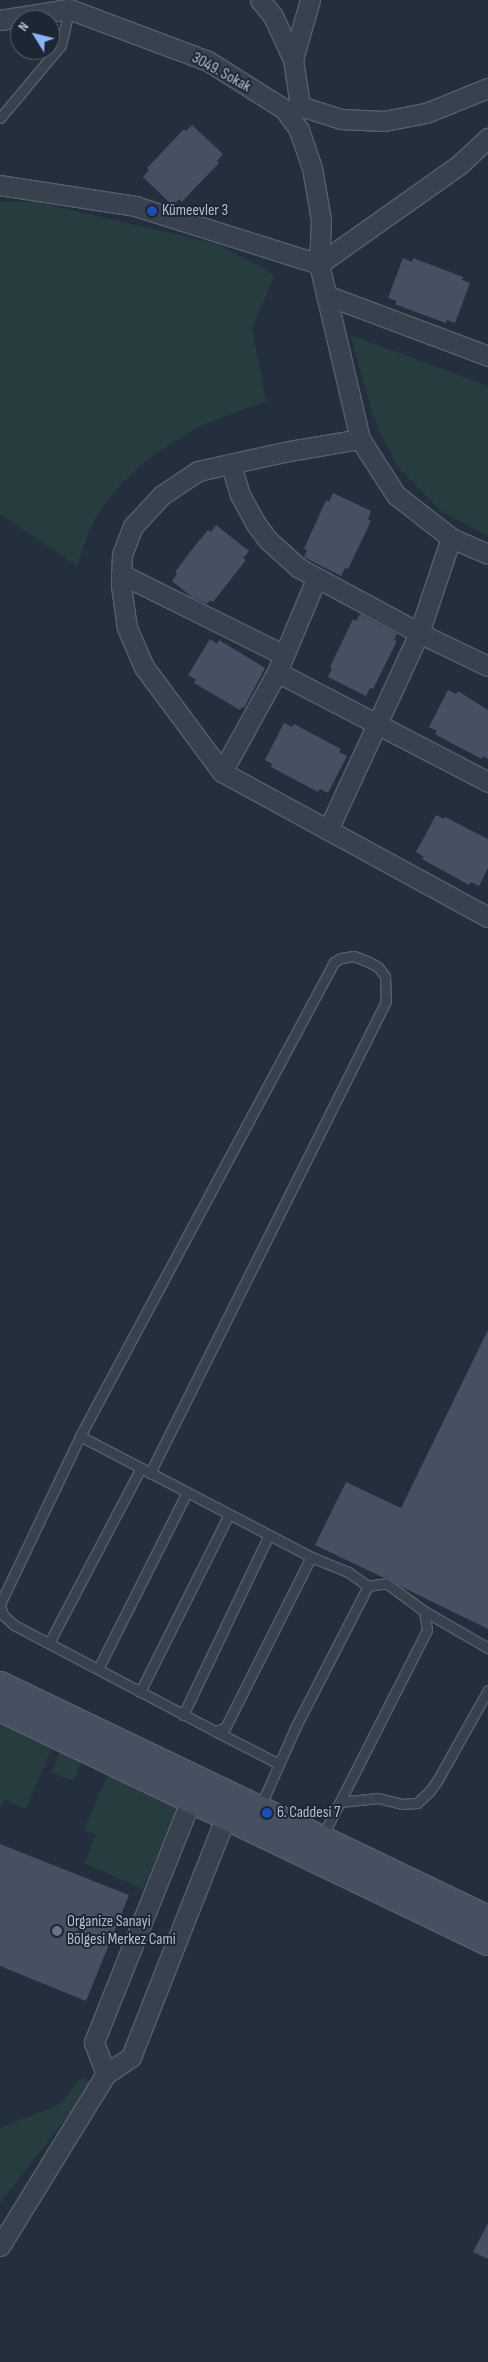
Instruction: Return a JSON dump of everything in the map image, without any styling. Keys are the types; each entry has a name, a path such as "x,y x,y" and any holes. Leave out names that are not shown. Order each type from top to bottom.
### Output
{"street":[{"path":"260,0 274,16 293,59 300,106 341,119 384,122 418,114 488,88"},
{"path":"293,59 310,0"},
{"name":"3049. Sokak","path":"0,20 68,5 208,61 284,109 298,130 312,168 321,220 319,264 360,439 396,495 451,538 488,554"},
{"path":"0,185 136,206 319,264 459,165 488,138"},
{"path":"326,295 488,356"},
{"path":"360,439 198,471 162,495 133,526 122,555 121,574 127,628 144,667 222,772 328,830 486,910"},
{"path":"231,464 240,495 256,524 282,555 316,579 419,633 488,666"},
{"path":"328,830 378,726 419,633 451,538"},
{"path":"121,574 280,663 378,726 488,782"},
{"path":"222,772 280,663 316,579"},
{"path":"0,1685 488,1919"},
{"path":"0,1708 488,1942"},
{"path":"106,2074 94,2042 191,1799"},
{"path":"0,2246 106,2074 131,2057 226,1816"}],"lane":[{"path":"0,118 61,45 68,5"},
{"path":"49,1643 146,1470 386,1001 385,976 378,967 369,962 354,956 341,958 334,962 80,1436 0,1605 3,1614 14,1625 215,1732 280,1764"},
{"path":"80,1436 311,1557 348,1572 368,1586 386,1583 424,1611 488,1648"},
{"path":"98,1669 187,1492"},
{"path":"140,1692 229,1514"},
{"path":"183,1715 269,1535"},
{"path":"215,1732 225,1728 311,1557"},
{"path":"259,1809 368,1586"},
{"path":"321,1839 427,1630 424,1611"},
{"path":"340,1802 378,1798 402,1804 417,1802 429,1792 437,1781 488,1690"}],"green space":[{"path":"0,202 36,202 218,244 275,275 252,329 266,401 200,426 159,451 141,465 117,488 98,514 89,531 77,566 0,514"},
{"path":"350,335 488,386 488,536 442,512 400,469 384,441 372,412"},
{"path":"0,1718 55,1741 26,1809 4,1800 0,1809"},
{"path":"61,1748 83,1756 74,1781 51,1773"},
{"path":"109,1772 180,1803 143,1889 84,1863 96,1835 84,1830"},
{"path":"79,2079 88,2080 90,2085 88,2090 0,2203 0,2128 61,2104"}],"building":[{"path":"192,125 223,154 217,161 219,163 182,202 179,199 173,206 143,177 149,170 147,168 184,129 186,131"},
{"path":"403,258 412,262 413,258 463,277 462,280 470,283 455,323 447,320 446,323 413,311 395,304 397,301 388,298"},
{"path":"333,493 371,511 368,519 371,521 348,569 345,568 341,576 304,557 307,550 304,549 326,500 329,502"},
{"path":"216,525 249,551 243,558 246,560 213,602 210,600 207,604 192,597 172,581 177,574 175,572 193,548 208,530 211,532"},
{"path":"360,614 397,634 394,640 397,641 373,689 370,688 366,696 328,677 332,669 330,667 353,619 356,621"},
{"path":"210,639 217,644 219,640 265,668 244,708 242,707 240,710 194,683 196,680 188,675"},
{"path":"448,690 456,694 458,691 488,710 488,759 483,756 482,759 453,744 435,734 437,731 429,727"},
{"path":"284,723 292,727 294,724 341,749 339,752 347,756 328,793 320,789 318,792 271,767 272,764 265,760"},
{"path":"436,815 444,819 445,817 488,839 488,868 479,886 471,882 469,885 422,859 424,857 416,852"},
{"path":"488,1330 488,1629 402,1587 389,1578 382,1577 315,1545 346,1482 401,1508"},
{"name":"Organize Sanayi Bölgesi Merkez Cami","path":"0,1844 129,1895 86,2001 0,1966"},
{"path":"488,2223 488,2259 473,2252"}],"place":[{"name":"Kümeevler 3","path":"152,211"},
{"name":"6. Caddesi 7","path":"267,1813"},
{"name":"Organize Sanayi Bölgesi Merkez Cami","path":"57,1931"}]}
